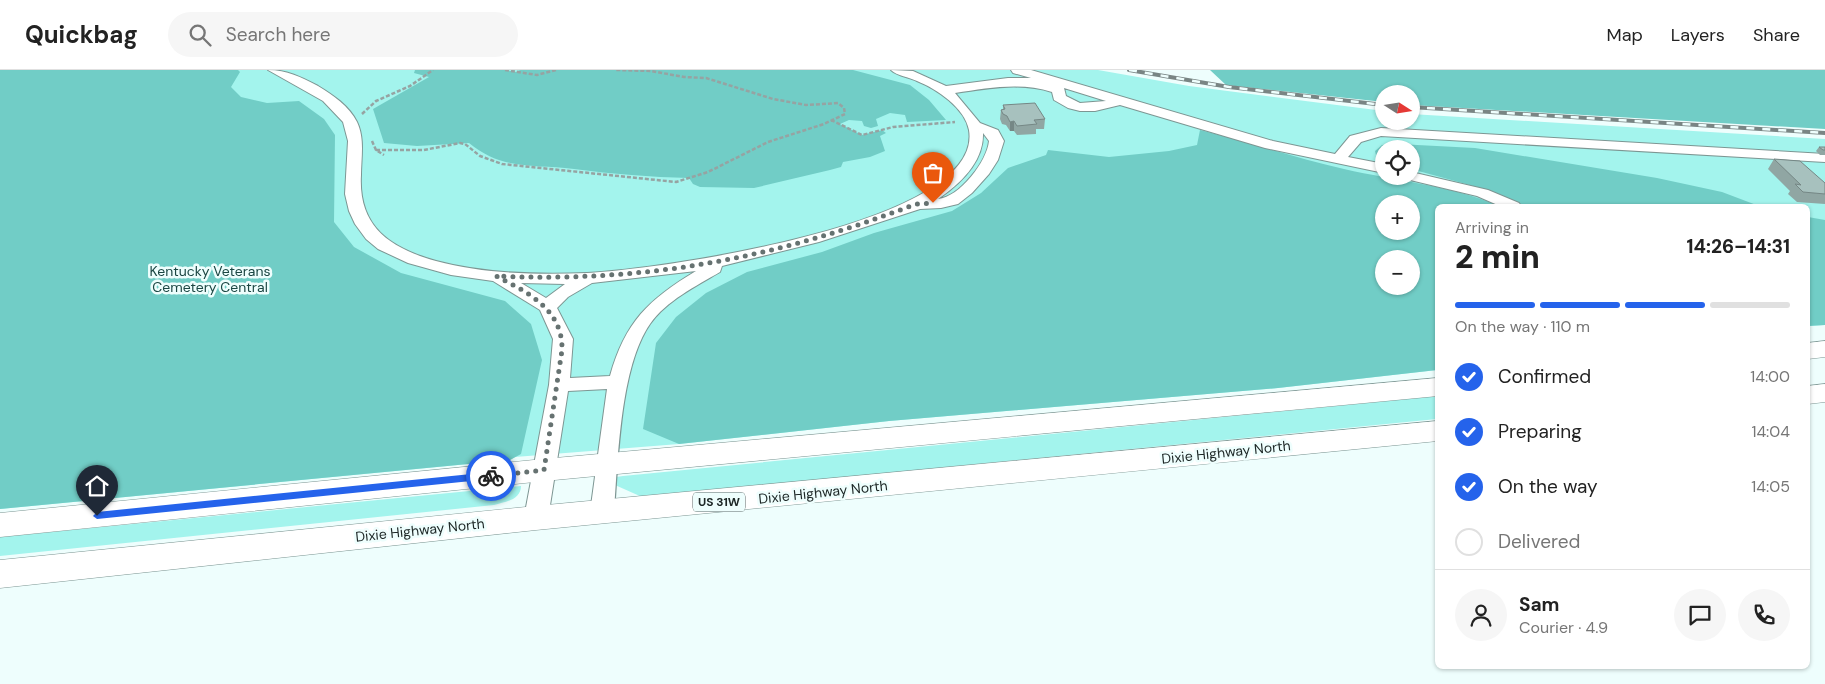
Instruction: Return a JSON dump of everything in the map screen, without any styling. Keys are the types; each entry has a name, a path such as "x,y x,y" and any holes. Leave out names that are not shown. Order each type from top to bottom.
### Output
{"highway":[{"path":"1810,351 1825,349"},
{"path":"0,525 544,470 1435,387"},
{"path":"1810,395 1825,393"},
{"name":"Dixie Highway North","path":"0,574 536,518 1435,431"}],"lane":[{"path":"274,70 300,81 324,96 350,120 356,156 353,176 357,217 369,233 388,247 421,262 473,273 496,276 588,278 724,262 797,244 916,204 951,182 966,167 973,152 973,122 947,90 897,70"},
{"path":"1017,70 1270,145 1375,167"},
{"path":"947,90 1008,82 1032,82 1059,90 1059,97 1075,107 1100,107 1119,100"},
{"path":"1339,159 1348,142 1364,134 1381,132 1825,158"},
{"path":"1420,178 1482,193 1508,204"},
{"path":"602,513 607,465 624,356 632,338 642,321 659,304 676,290 724,262"},
{"path":"632,274 649,285 659,304"},
{"path":"496,276 547,307 558,326 563,340 558,385 536,518"},
{"path":"547,307 562,294 588,278"},
{"path":"558,385 620,382"}],"path":[{"path":"363,119 362,113 366,108 388,95 407,88 433,70"},
{"path":"505,70 532,76 556,70"},
{"path":"376,150 424,150 465,144 480,156 502,164 618,178 676,182 692,179 758,145 845,114 841,104 806,105 773,99 706,78 684,77 651,71 616,70"},
{"path":"831,120 862,135 893,127 973,122"}],"green space":[{"name":"Kentucky Veterans Cemetery Central","path":"0,70 1098,70 1189,86 1375,110 1375,130 1420,130 1420,115 1825,139 1825,325 1810,326 1810,204 1435,204 1435,370 1278,388 889,421 679,444 515,457 510,460 0,509"},
{"path":"0,70 238,70 240,72 231,87 241,97 267,103 299,101 324,119 335,135 334,222 354,247 401,273 505,301 531,324 542,360 521,454 510,460 0,509"},
{"path":"415,70 505,70 516,72 520,70 853,70 910,85 929,100 946,120 907,122 905,115 890,113 876,119 878,126 871,128 864,126 862,121 849,120 840,124 862,135 882,130 886,133 880,136 885,151 870,157 843,162 841,167 754,188 700,187 693,184 689,178 519,165 494,158 469,143 417,146 384,143 373,109 429,77 414,73"},
{"path":"1210,70 1825,70 1825,129 1420,106 1420,85 1375,85 1375,101 1226,85"},
{"path":"1200,130 1308,160 1375,175 1375,185 1420,185 1420,183 1461,193 1494,204 1435,204 1435,370 1278,388 889,421 679,444 643,429 656,343 676,317 706,293 747,272 822,252 874,233 952,211 981,193 1008,168 1046,155 1048,150 1109,157 1169,151 1197,145"},
{"path":"1420,145 1475,148 1657,178 1722,192 1754,204 1521,204 1477,187 1420,171"},
{"path":"1810,217 1825,220 1825,325 1810,326"},
{"path":"1435,396 1435,419 642,497 615,485 616,477"},
{"path":"521,486 520,491 515,497 494,505 0,556 0,537"}],"building":[{"path":"1035,103 1045,119 1034,120 1037,124 1017,126 1014,121 1010,122 1001,110 1005,109 1003,105"},
{"path":"1774,159 1800,161 1825,183 1825,194 1803,192 1795,184 1801,185"}],"railway":[{"path":"1129,70 1229,87 1375,104"},
{"path":"1420,108 1825,133"}],"way so far":[{"path":"491,476 544,470 562,360 563,340 558,326 547,307 496,276 588,278 664,272 696,267 797,244 888,216 916,204 933,203"}],"route":[{"path":"97,516 491,476"}]}
